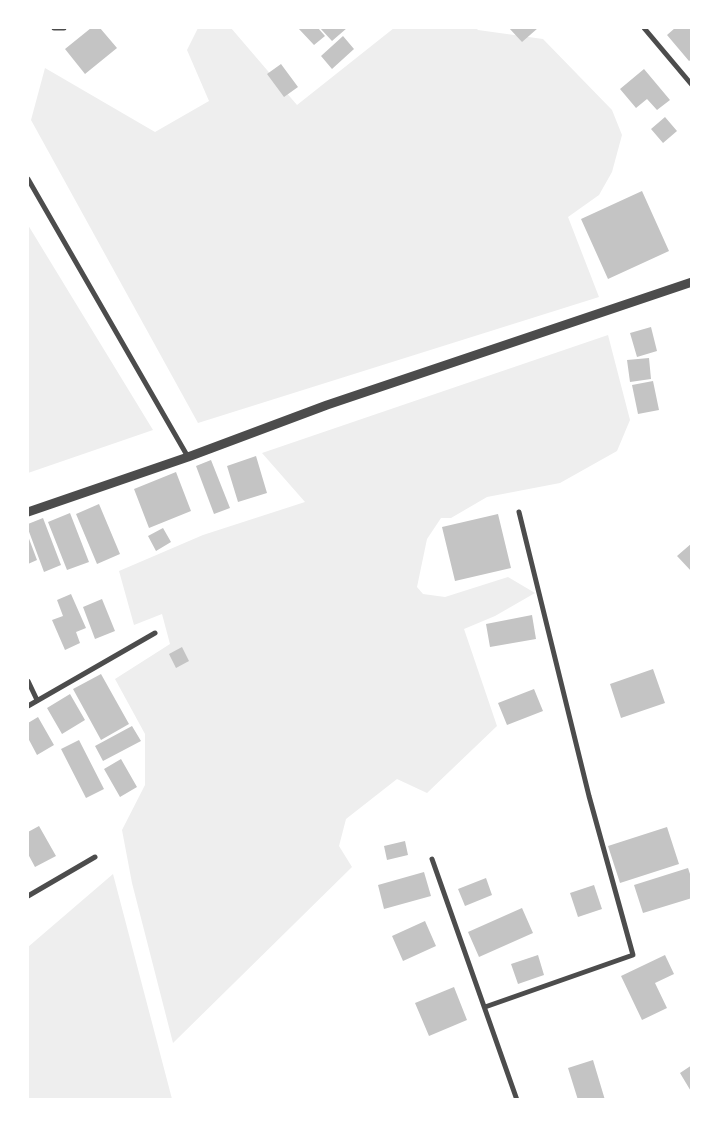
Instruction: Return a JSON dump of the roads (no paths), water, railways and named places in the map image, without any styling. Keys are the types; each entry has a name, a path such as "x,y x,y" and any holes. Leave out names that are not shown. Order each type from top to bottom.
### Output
{"street":[{"path":"54,28 64,28"},
{"path":"644,28 692,85"},
{"path":"28,179 188,457"},
{"path":"28,512 188,457 327,405 692,282"},
{"path":"485,1007 633,955 589,796 519,512"},
{"path":"28,706 155,633"},
{"path":"28,681 37,700"},
{"path":"28,896 95,857"},
{"path":"432,859 517,1100"}]}
